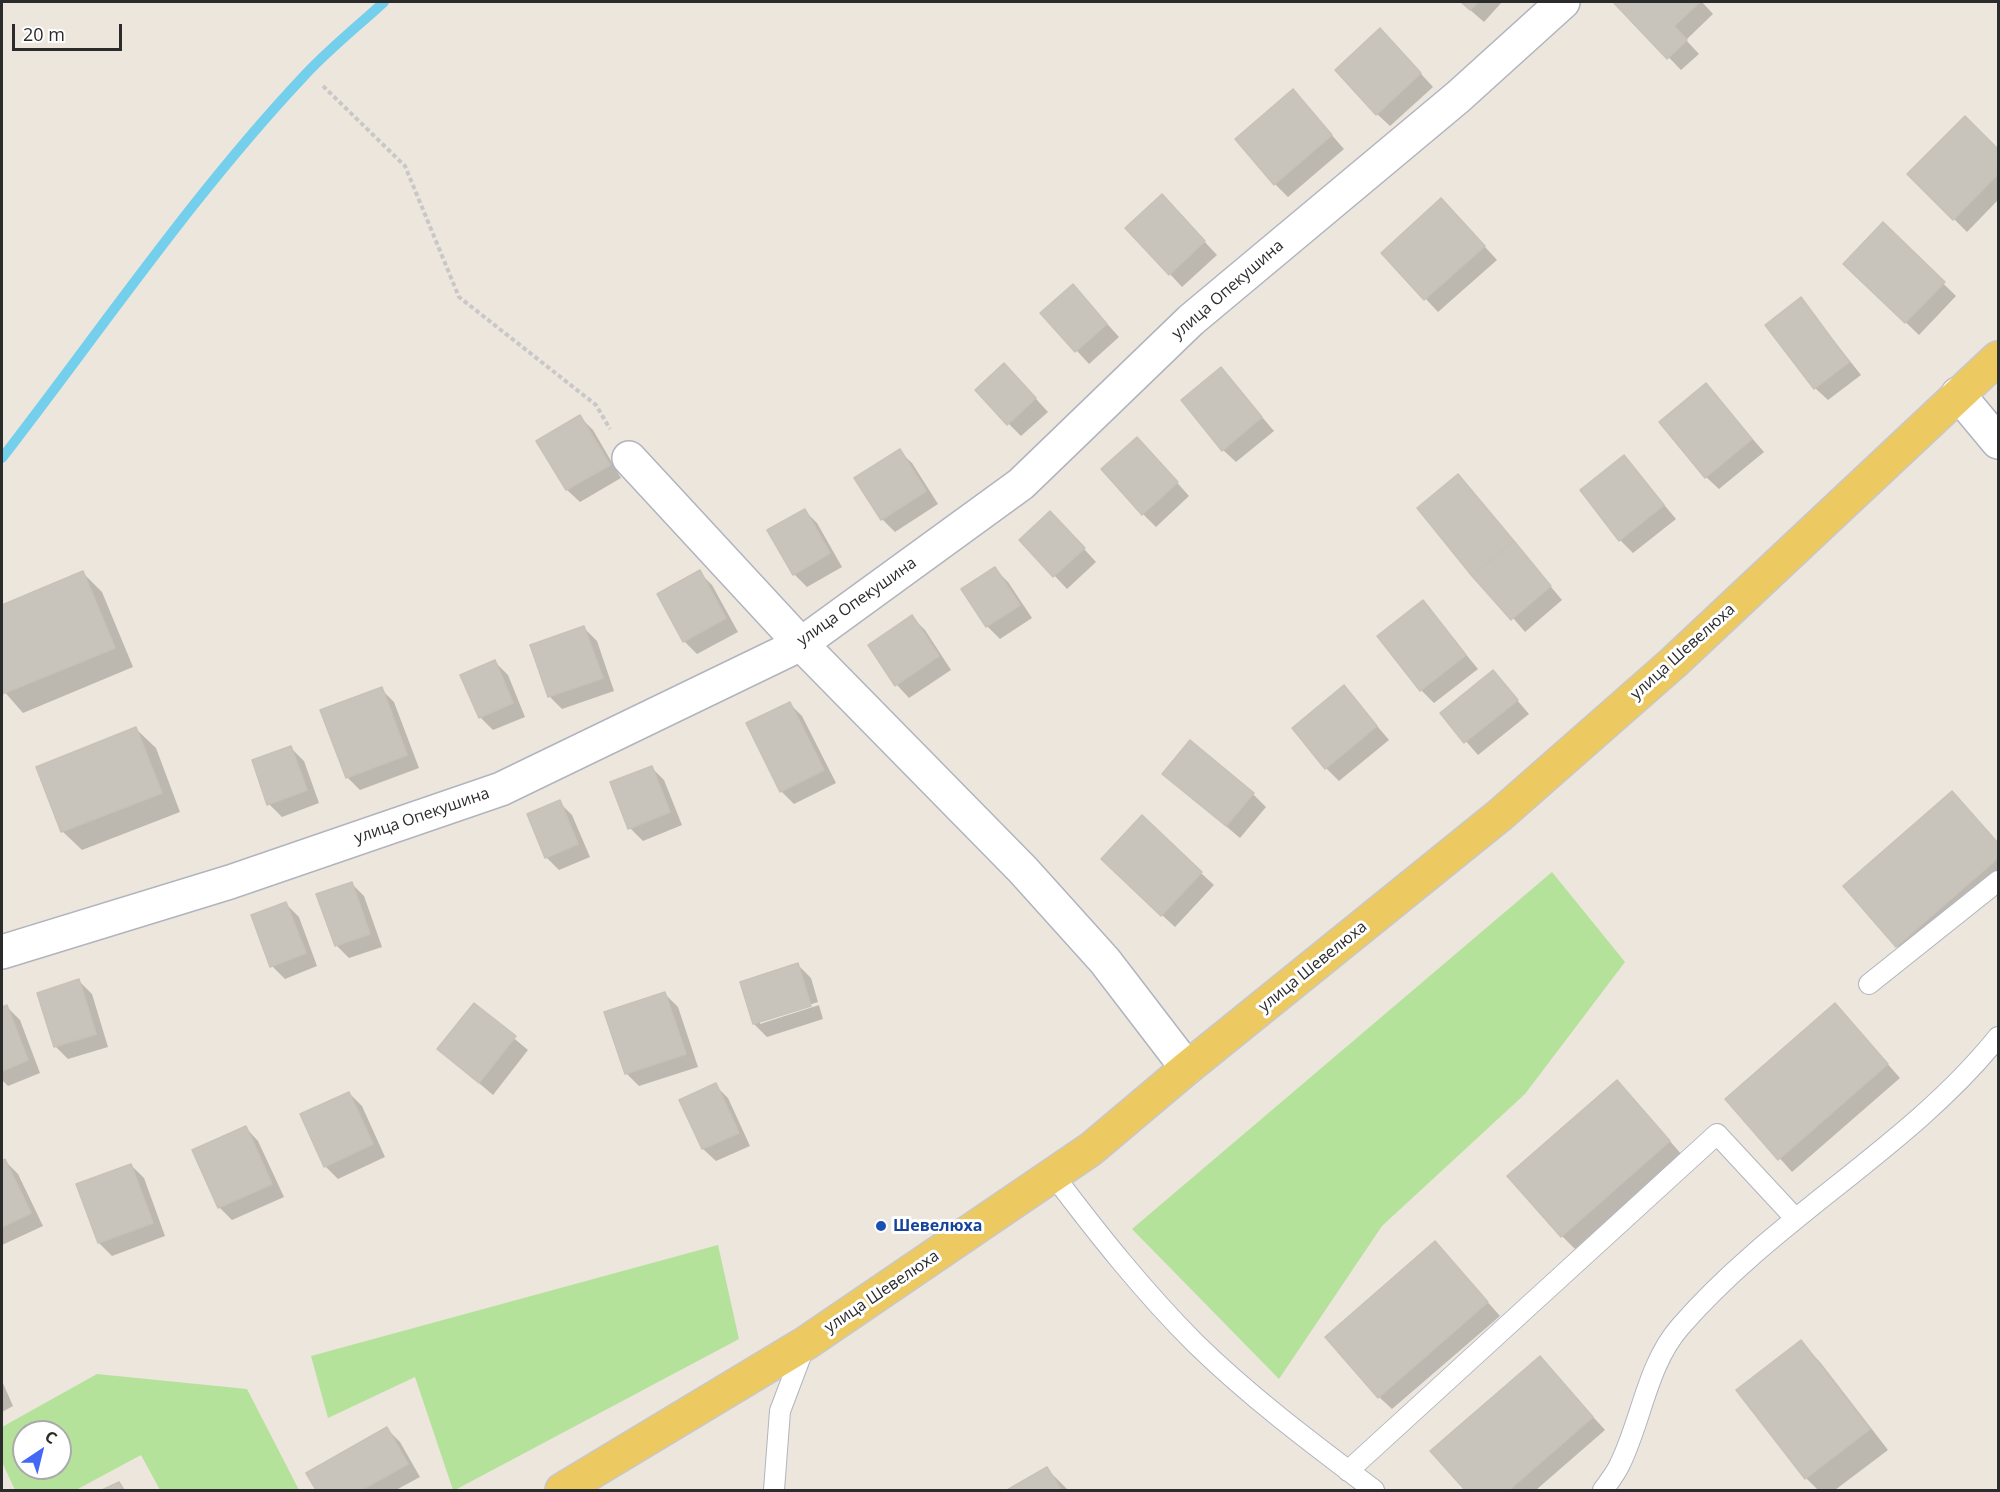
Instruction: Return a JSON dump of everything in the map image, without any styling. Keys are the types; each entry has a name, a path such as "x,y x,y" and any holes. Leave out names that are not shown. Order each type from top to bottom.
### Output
{"main road":[{"name":"улица Шевелюха","path":"562,1491 806,1343 1091,1149 1187,1068 1500,815 1672,663 1998,358"}],"street":[{"name":"улица Опекушина","path":"2,952 230,882 501,789 801,644 1021,484 1191,320 1458,97 1563,2"},
{"path":"1958,394 1998,442"},
{"path":"629,458 801,644 1023,870 1105,962 1187,1068"}],"lane":[{"path":"1869,984 1998,881"},
{"path":"1603,1491 1620,1464 1664,1348 1680,1326 1795,1218 1951,1090 1998,1037"},
{"path":"1348,1471 1717,1134 1795,1218"},
{"path":"1054,1176 1137,1281 1196,1343 1374,1491"},
{"path":"774,1491 780,1411 806,1343"}],"path":[{"path":"323,86 405,166 459,297 596,405 629,458"}],"green space":[{"path":"1552,872 1625,962 1525,1094 1382,1226 1279,1379 1132,1229"},
{"path":"718,1245 739,1339 455,1490 453,1490 415,1377 328,1418 311,1356"},
{"path":"97,1374 247,1389 299,1490 160,1490 141,1455 76,1490 15,1490 2,1462 2,1427 12,1421 12,1480 72,1480 72,1420 15,1420"}],"building":[{"path":"1461,2 1478,2 1470,10"},
{"path":"1613,2 1700,2 1674,26 1687,40 1667,59"},
{"path":"1380,28 1421,73 1376,115 1335,70"},
{"path":"1293,89 1332,135 1274,185 1235,139"},
{"path":"1965,116 1998,149 1998,174 1953,220 1907,174"},
{"path":"1162,194 1205,241 1169,275 1125,228"},
{"path":"1441,198 1485,246 1424,300 1381,253"},
{"path":"1883,222 1945,282 1905,323 1843,264"},
{"path":"1073,284 1107,324 1075,352 1040,313"},
{"path":"1801,297 1849,362 1814,389 1765,325"},
{"path":"1004,363 1036,398 1007,425 975,390"},
{"path":"1221,367 1262,417 1222,451 1181,400"},
{"path":"1706,383 1752,439 1705,478 1659,422"},
{"path":"580,415 610,465 566,490 536,441"},
{"path":"1137,437 1178,482 1142,515 1101,469"},
{"path":"900,449 926,491 881,520 854,478"},
{"path":"1624,455 1664,505 1619,541 1580,490"},
{"path":"1458,474 1514,541 1472,576 1417,508"},
{"path":"805,509 830,553 793,575 767,530"},
{"path":"1050,511 1085,548 1053,577 1019,540"},
{"path":"1514,541 1551,586 1511,620 1472,576"},
{"path":"995,567 1020,605 986,627 961,589"},
{"path":"700,570 726,618 683,642 657,594"},
{"path":"83,571 115,648 2,694 2,605"},
{"path":"1423,600 1466,655 1420,691 1377,636"},
{"path":"912,615 939,656 895,686 868,645"},
{"path":"584,626 603,678 548,697 530,645"},
{"path":"495,660 513,703 479,718 460,675"},
{"path":"1493,670 1518,700 1464,743 1440,713"},
{"path":"1344,685 1377,726 1325,769 1292,728"},
{"path":"382,687 407,755 346,778 320,710"},
{"path":"790,702 824,770 780,792 746,723"},
{"path":"136,727 162,793 61,832 36,767"},
{"path":"1190,740 1254,793 1226,826 1162,774"},
{"path":"291,746 307,790 267,805 252,760"},
{"path":"652,766 670,812 628,829 610,782"},
{"path":"1952,791 1998,843 1998,858 1896,947 1843,886"},
{"path":"560,800 578,844 545,858 527,814"},
{"path":"1142,815 1202,872 1161,916 1101,859"},
{"path":"352,882 370,934 335,946 316,894"},
{"path":"286,902 306,953 270,967 251,915"},
{"path":"798,963 811,1006 753,1024 740,982"},
{"path":"79,979 96,1034 54,1047 37,993"},
{"path":"665,992 686,1054 625,1074 604,1012"},
{"path":"474,1003 516,1036 479,1083 437,1049"},
{"path":"1835,1003 1888,1064 1778,1160 1725,1099"},
{"path":"7,1005 28,1060 2,1071 2,1007"},
{"path":"1617,1080 1670,1141 1561,1237 1507,1176"},
{"path":"716,1083 739,1133 702,1149 679,1100"},
{"path":"349,1092 373,1144 324,1167 300,1114"},
{"path":"246,1126 272,1184 218,1208 192,1150"},
{"path":"5,1159 31,1213 2,1227 2,1161"},
{"path":"131,1164 153,1223 98,1243 76,1184"},
{"path":"1435,1241 1488,1302 1378,1398 1325,1337"},
{"path":"1801,1340 1870,1429 1805,1479 1736,1390"},
{"path":"1540,1356 1593,1417 1509,1490 1465,1490 1430,1451"},
{"path":"387,1427 408,1464 361,1490 316,1490 306,1473"},
{"path":"1047,1467 1061,1490 1007,1490"},
{"path":"119,1482 124,1490 102,1490"}],"waterway":[{"path":"2,458 148,263 224,167 314,66 384,2"}],"place":[{"name":"Шевелюха","path":"881,1226"}]}
